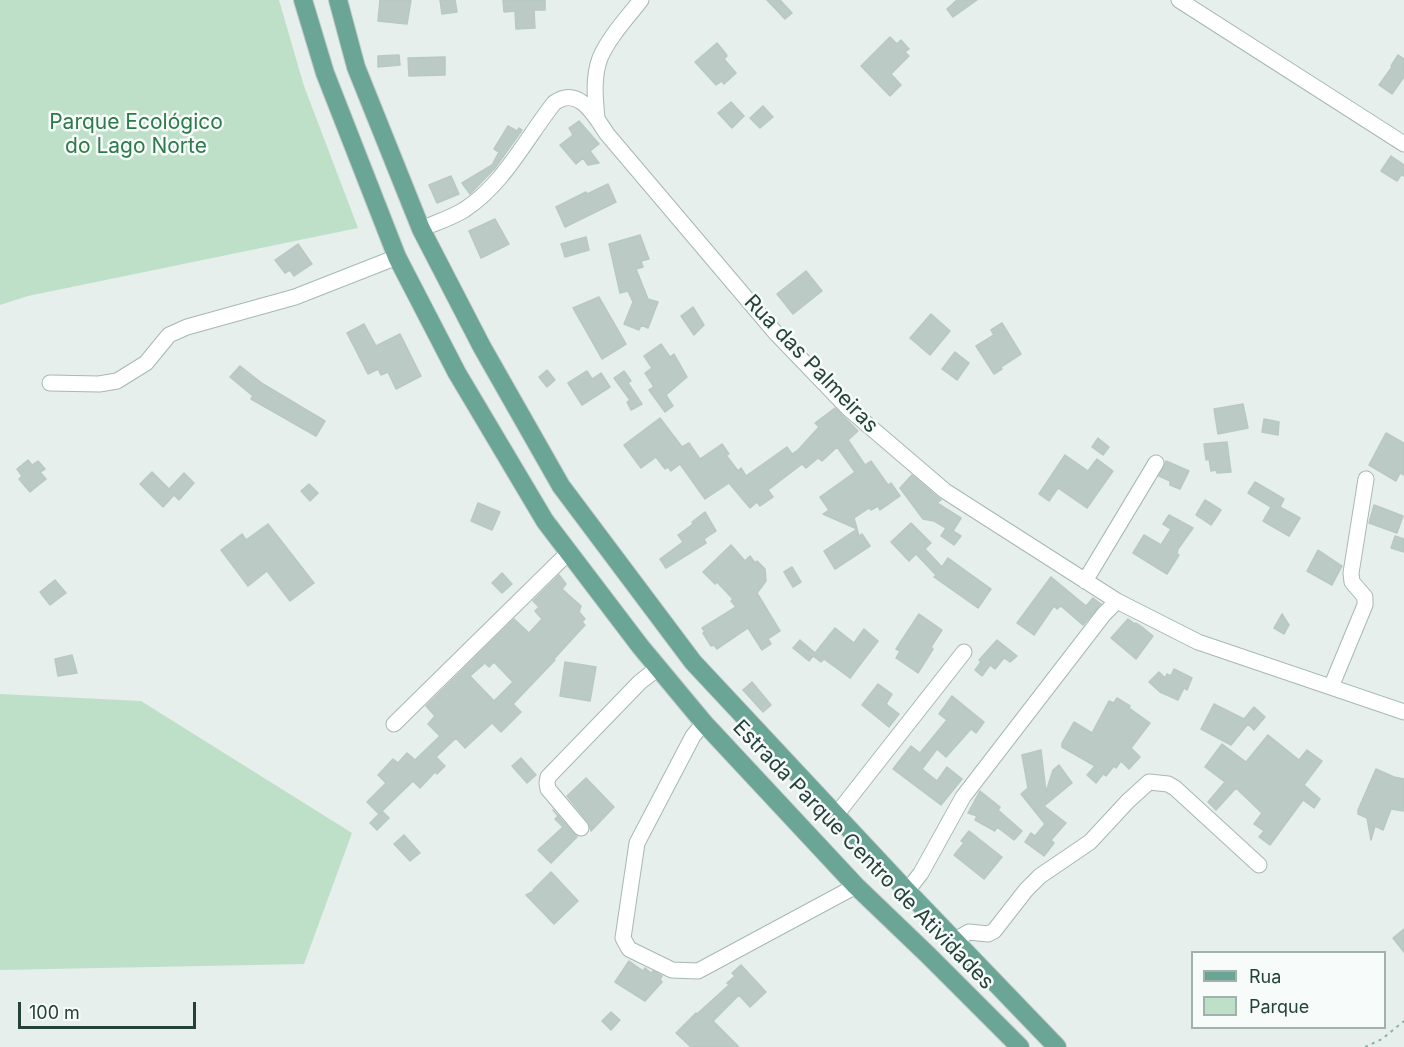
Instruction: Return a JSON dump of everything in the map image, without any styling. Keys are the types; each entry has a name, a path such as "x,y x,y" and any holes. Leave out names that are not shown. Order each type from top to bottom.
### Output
{"main road":[{"name":"Estrada Parque Centro de Atividades","path":"303,0 325,73 397,257 457,373 545,521 658,668 704,723 856,886 1020,1047"},
{"name":"Estrada Parque Centro de Atividades","path":"338,0 356,67 421,229 482,347 561,486 693,662 907,891 1057,1047"},
{"path":"325,73 330,68 343,63 356,67"},
{"path":"929,956 935,958 947,956 952,952 956,940"}],"street":[{"path":"597,118 595,91 601,57 614,35 641,0"},
{"path":"1179,0 1404,144"},
{"name":"Rua das Palmeiras","path":"421,229 463,211 501,178 543,117 560,99 569,97 578,99 597,118 774,331 848,408 945,491 1117,601 1198,642 1404,712"},
{"path":"50,383 99,384 117,381 146,363 169,335 187,327 295,297 397,257"},
{"path":"1085,581 1156,463"},
{"path":"1331,687 1365,605 1365,597 1352,582 1351,573 1366,479"},
{"path":"394,724 568,552"},
{"path":"907,891 921,873 963,797 1104,614 1117,601"},
{"path":"836,815 964,652"},
{"path":"581,828 548,789 548,777 640,682 658,668"},
{"path":"704,723 693,736 637,843 623,938 629,949 672,970 698,971 856,886"},
{"path":"956,940 969,932 988,934 994,932 1034,883 1053,866 1090,842 1149,782 1168,784 1175,788 1259,865"}],"path":[{"path":"1365,1047 1382,1039 1404,1021"}],"green space":[{"name":"Parque Ecológico do Lago Norte","path":"0,0 279,0 304,86 358,228 28,296 0,305"},
{"path":"0,694 141,701 352,833 304,964 0,970"}],"building":[{"path":"380,0 411,0 407,24 378,21"},
{"path":"440,0 455,0 457,12 442,14"},
{"path":"503,0 545,0 545,10 534,10 535,28 516,29 515,11 504,12"},
{"path":"767,0 780,0 792,13 785,19"},
{"path":"957,0 977,0 953,17 947,9"},
{"path":"890,37 897,44 901,40 909,49 905,52 909,56 891,74 901,85 890,96 861,66"},
{"path":"717,43 727,56 724,59 736,73 724,84 722,81 716,85 695,62"},
{"path":"399,55 400,65 378,67 378,56"},
{"path":"1398,55 1404,59 1404,77 1392,94 1379,85"},
{"path":"445,57 445,75 409,76 408,58"},
{"path":"731,102 744,116 732,128 718,113"},
{"path":"763,106 773,117 760,128 750,118"},
{"path":"579,121 599,144 590,151 599,163 588,165 583,158 576,164 560,145 573,135 569,128"},
{"path":"508,126 517,131 519,128 522,130 495,168 470,194 462,183 492,165 499,152 494,149"},
{"path":"1391,156 1404,165 1404,176 1401,175 1397,181 1381,171"},
{"path":"451,176 459,194 437,203 429,185"},
{"path":"608,184 616,202 565,227 556,207"},
{"path":"495,219 509,244 481,258 469,231"},
{"path":"640,235 649,259 641,261 643,267 636,269 648,299 658,302 648,328 641,325 639,330 624,324 633,302 628,291 620,293 609,244"},
{"path":"586,237 589,250 565,257 561,244"},
{"path":"298,244 312,264 294,276 290,270 285,273 275,260"},
{"path":"806,271 822,291 793,314 777,294"},
{"path":"599,297 626,344 602,359 573,308"},
{"path":"693,307 704,325 694,335 681,316"},
{"path":"931,314 950,331 930,355 910,338"},
{"path":"1002,323 1021,354 994,374 976,346 994,335 991,330"},
{"path":"364,324 376,346 400,334 421,376 396,389 388,372 381,375 378,369 368,374 347,333"},
{"path":"661,344 670,357 674,354 687,377 666,395 673,406 665,412 649,390 654,387 645,373 652,368 644,356"},
{"path":"955,352 969,363 957,380 942,369"},
{"path":"240,366 263,384 325,421 316,436 251,399 253,396 230,377"},
{"path":"547,370 555,380 547,387 539,377"},
{"path":"587,371 592,379 601,373 610,387 582,405 568,383"},
{"path":"624,371 631,381 628,383 642,404 631,410 627,402 630,400 614,378"},
{"path":"1243,404 1248,428 1218,434 1214,409"},
{"path":"835,408 858,431 848,440 865,465 871,461 888,485 891,483 900,496 880,510 878,506 871,510 869,508 854,518 859,536 862,534 870,546 835,569 824,551 857,529 823,514 829,510 820,497 855,472 837,447 822,461 818,458 806,468 802,464 768,490 773,497 760,506 757,502 750,508 729,483 705,499 680,464 671,471 668,467 665,469 656,457 641,468 624,445 660,418 682,447 689,443 700,459 722,444 729,454 726,455 738,471 741,468 746,476 787,447 792,454 798,450 819,427 815,423"},
{"path":"1264,419 1279,422 1278,435 1262,432"},
{"path":"1386,433 1404,443 1404,475 1400,473 1396,481 1369,465"},
{"path":"1098,438 1109,447 1103,455 1092,447"},
{"path":"1227,442 1231,472 1211,471 1209,459 1206,460 1204,444"},
{"path":"1065,455 1088,471 1097,459 1113,471 1087,508 1058,488 1049,501 1039,494"},
{"path":"28,460 32,465 38,461 45,469 40,472 46,479 30,492 19,479 22,476 17,469"},
{"path":"1166,461 1189,471 1180,489 1170,485 1170,481 1159,476"},
{"path":"152,472 169,489 184,473 194,483 179,500 174,495 163,507 140,484"},
{"path":"912,475 941,500 937,503 961,518 953,531 961,536 954,545 941,536 946,528 934,521 923,519 900,488"},
{"path":"1255,482 1284,499 1280,507 1300,518 1289,536 1263,521 1271,507 1248,493"},
{"path":"309,484 318,493 310,501 301,491"},
{"path":"1205,500 1221,510 1211,525 1196,515"},
{"path":"478,503 500,512 492,530 471,521"},
{"path":"1374,505 1403,516 1397,533 1369,523"},
{"path":"705,512 716,531 704,539 706,543 666,568 660,559 683,542 678,535"},
{"path":"1169,515 1193,528 1178,549 1177,554 1179,555 1167,574 1133,553 1144,535 1161,545 1171,529 1163,524"},
{"path":"911,523 931,543 925,549 942,567 948,558 991,589 978,608 934,577 936,575 916,554 909,561 891,542"},
{"path":"268,524 314,583 290,601 267,571 248,586 221,550 242,534 246,540"},
{"path":"1395,536 1404,539 1404,552 1391,548"},
{"path":"731,545 745,561 750,556 755,563 757,561 765,569 766,581 757,593 780,631 768,639 771,644 762,650 748,628 717,649 714,645 711,646 703,633 705,632 702,628 736,607 731,601 733,599 717,582 715,584 703,572"},
{"path":"1318,550 1342,566 1332,585 1307,571"},
{"path":"792,567 801,582 793,587 784,572"},
{"path":"502,573 512,584 502,593 492,583"},
{"path":"559,575 566,584 562,589 581,606 579,612 585,619 582,622 585,625 513,704 521,712 501,732 492,723 465,748 456,738 436,757 445,766 437,774 435,772 420,788 413,781 379,814 367,802 386,783 378,775 393,759 398,763 407,753 415,760 440,736 428,724 435,716 426,706 514,619 529,633 542,619 535,611 539,607 533,601","holes":["494,662 513,682 494,701 470,676 485,663 489,667"]},
{"path":"1051,577 1086,606 1093,598 1101,604 1083,625 1061,606 1057,609 1054,606 1034,635 1017,623"},
{"path":"55,580 66,593 50,605 40,592"},
{"path":"919,614 942,630 918,673 896,658 900,651 896,649"},
{"path":"1282,614 1289,625 1284,634 1274,628"},
{"path":"1128,619 1153,636 1136,659 1111,638"},
{"path":"835,628 854,643 864,629 878,641 850,678 824,659 821,662 813,656 809,661 793,648 800,640 815,653"},
{"path":"997,640 1017,656 1010,662 1004,658 995,669 990,665 982,676 975,670 981,662 979,660"},
{"path":"72,655 77,673 58,676 55,659"},
{"path":"565,662 596,667 590,701 560,696"},
{"path":"1174,669 1192,678 1187,690 1184,688 1178,700 1160,692 1149,682 1159,672 1165,678 1167,674 1171,676"},
{"path":"752,682 771,705 763,712 743,690"},
{"path":"878,684 892,694 886,704 899,714 889,727 862,705"},
{"path":"952,696 984,722 976,733 971,729 946,757 937,749 922,769 937,781 947,767 962,779 941,805 893,769 911,746 920,753 947,720 939,714"},
{"path":"1117,698 1150,723 1131,748 1140,757 1129,769 1121,761 1106,776 1103,774 1096,783 1087,775 1095,766 1062,747 1062,743 1074,722 1092,733 1109,701 1114,703"},
{"path":"1214,704 1244,719 1254,707 1265,717 1254,730 1248,724 1231,745 1201,729"},
{"path":"1268,735 1299,760 1307,750 1322,761 1304,785 1320,799 1314,808 1303,800 1270,845 1259,837 1264,831 1254,824 1262,813 1236,788 1216,810 1208,802 1225,782 1205,767 1222,744 1246,762"},
{"path":"1041,750 1046,792 1053,770 1059,765 1072,783 1044,806 1066,823 1051,840 1054,843 1044,856 1025,842 1031,833 1035,836 1045,824 1021,794 1028,788 1022,755"},
{"path":"521,758 536,775 527,783 512,766"},
{"path":"1376,769 1404,779 1404,811 1391,809 1383,830 1375,826 1371,840 1367,818 1358,814 1358,810"},
{"path":"586,778 614,807 591,831 588,822 567,796"},
{"path":"980,791 1000,807 998,810 1022,831 1014,840 997,827 995,831 975,820 977,816 968,813"},
{"path":"553,810 577,837 551,863 538,850 563,827 555,819 558,816"},
{"path":"382,811 389,818 377,830 370,823"},
{"path":"969,831 1002,857 984,879 954,855 964,843 961,841"},
{"path":"404,835 420,853 410,861 394,844"},
{"path":"551,872 578,901 554,924 526,895 534,891"},
{"path":"1404,929 1404,952 1393,938"},
{"path":"629,961 643,971 645,968 651,973 653,971 662,976 660,979 662,982 645,1001 615,982"},
{"path":"741,965 766,992 750,1007 739,995 713,1021 739,1047 691,1047 676,1033 729,985 727,983 735,976 732,973"},
{"path":"611,1012 620,1020 611,1030 602,1021"}]}
